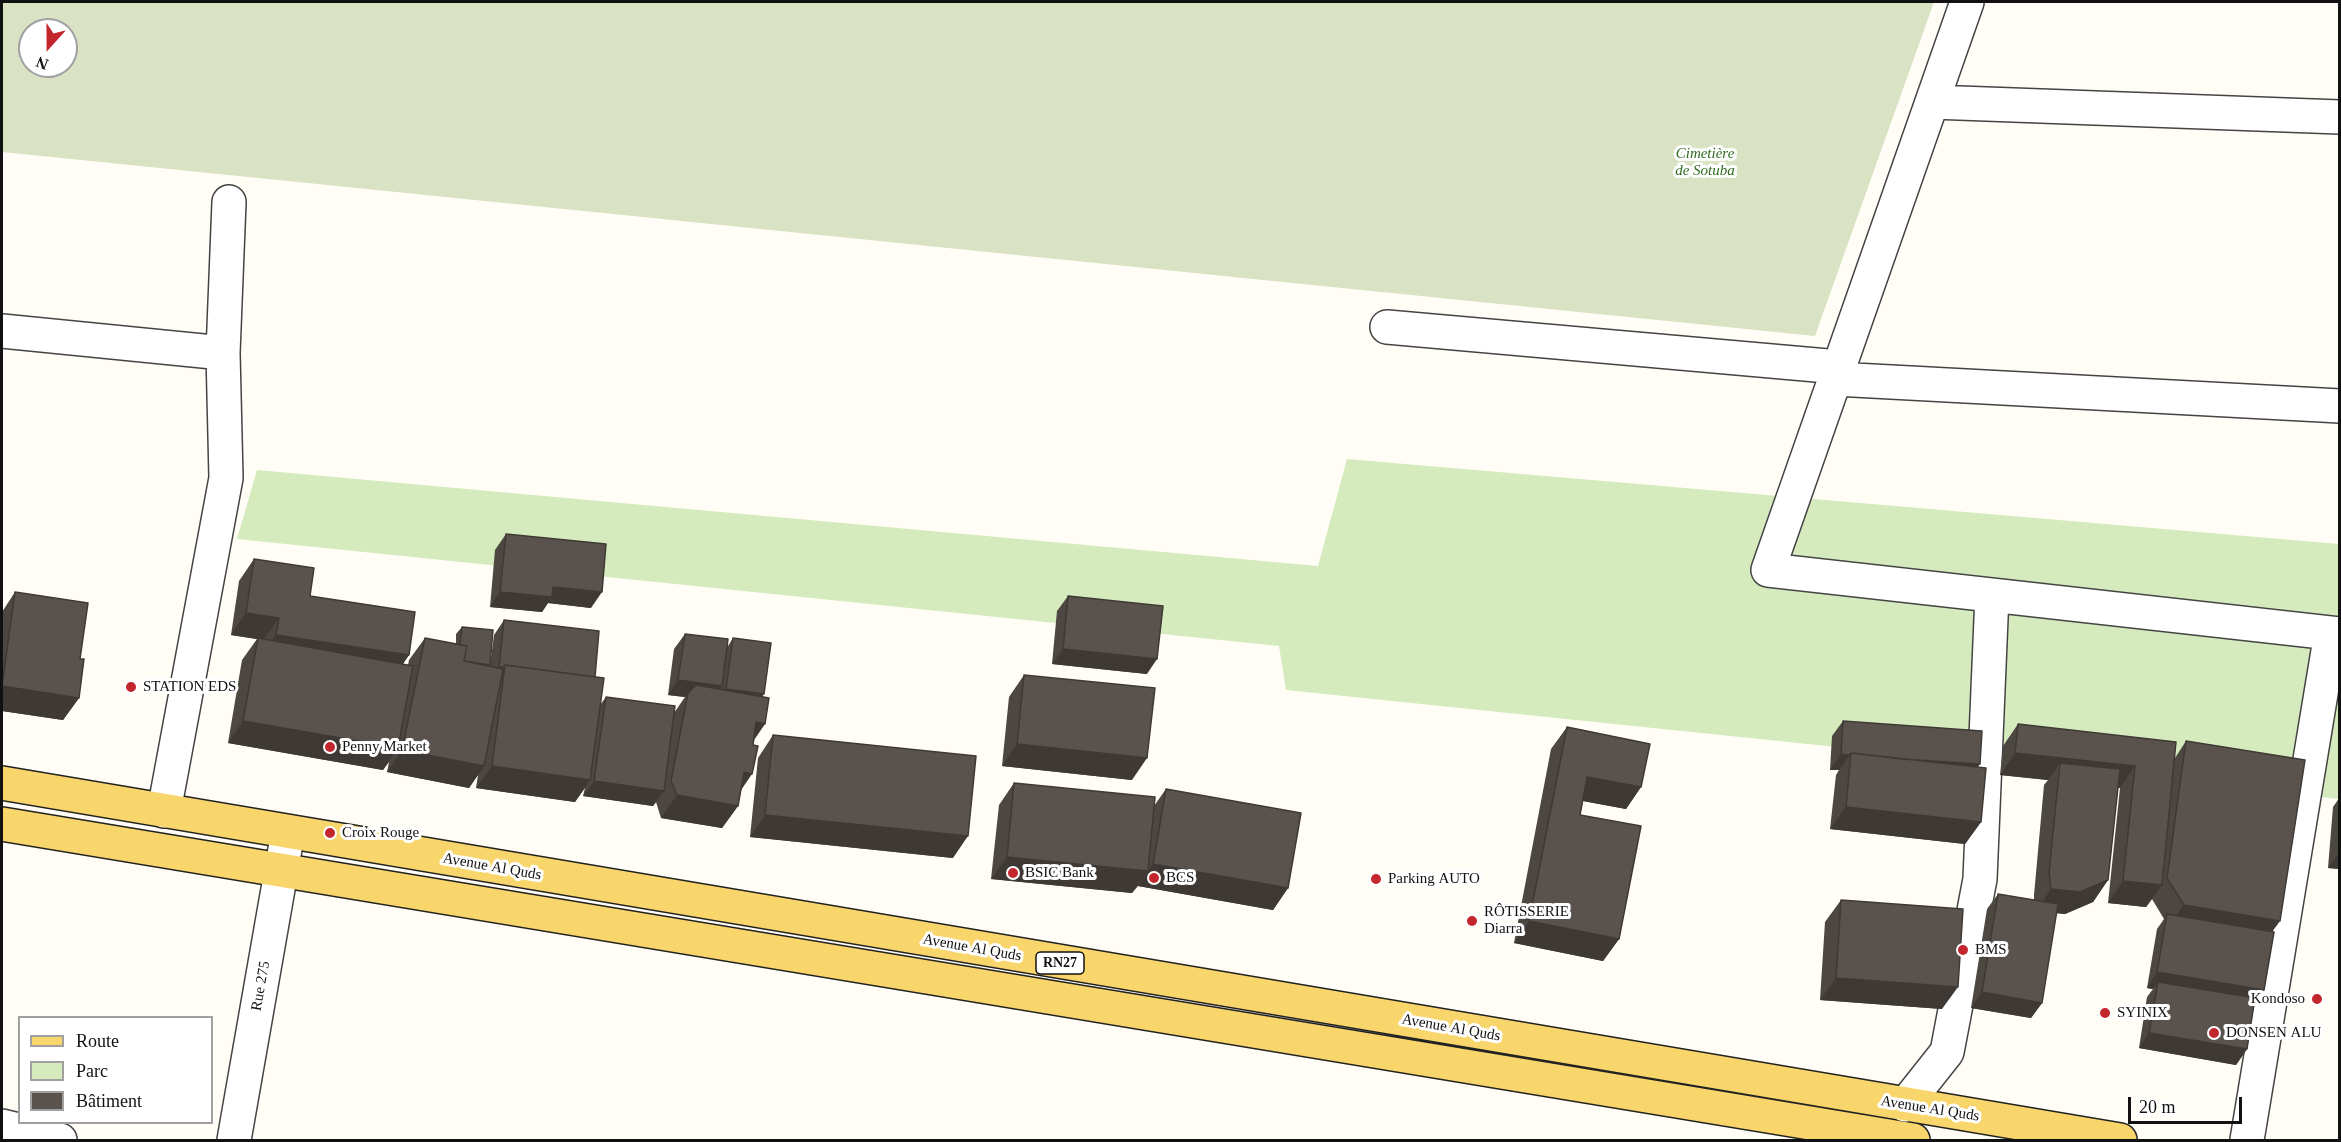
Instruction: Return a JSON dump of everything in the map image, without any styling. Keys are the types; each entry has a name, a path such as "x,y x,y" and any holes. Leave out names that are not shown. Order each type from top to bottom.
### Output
{"main road":[{"name":"Avenue Al Quds","path":"2,783 2120,1140"},
{"name":"RN27","path":"2,824 1913,1140"}],"street":[{"path":"1967,2 1768,570 2335,633 2247,1140"},
{"path":"1932,102 2340,117"},
{"path":"164,811 226,478 223,353 230,202"},
{"path":"1387,327 1837,373 2340,406"},
{"path":"2,332 223,353"},
{"path":"1905,1105 1947,1053 1980,879 1992,595"},
{"name":"Rue 275","path":"234,1140 288,832"},
{"path":"2,1126 60,1140"}],"green space":[{"name":"Cimetière de Sotuba","path":"2,2 1934,2 1815,336 2,152"},
{"path":"1347,459 2339,544 2339,799 1286,690 1279,646 237,539 257,470 1318,566"}],"building":[{"path":"506,534 606,544 602,592 553,587 552,597 500,592"},
{"path":"254,559 314,568 310,596 415,612 409,655 276,635 279,618 246,613"},
{"path":"15,592 88,603 80,659 84,659 79,698 2,686"},
{"path":"1068,596 1163,606 1157,659 1063,649"},
{"path":"504,620 599,631 595,677 505,665 499,667"},
{"path":"462,627 493,630 490,665 464,661 467,646 460,645"},
{"path":"685,634 728,639 722,686 678,680"},
{"path":"258,638 413,666 398,748 243,721"},
{"path":"425,638 467,646 464,661 503,669 484,766 402,750"},
{"path":"733,638 771,643 764,694 726,689"},
{"path":"505,665 604,678 590,780 492,766"},
{"path":"1024,675 1155,688 1147,758 1017,744"},
{"path":"696,685 769,698 765,724 756,722 753,745 758,746 752,774 744,772 738,806 677,795 671,781 688,693"},
{"path":"606,697 675,706 664,791 594,781"},
{"path":"1843,721 1982,731 1980,764 1841,754"},
{"path":"2018,724 2176,742 2162,885 2123,881 2135,766 2015,753"},
{"path":"1567,727 1650,744 1641,787 1587,777 1580,815 1641,826 1619,939 1529,921"},
{"path":"773,735 976,756 968,836 765,815"},
{"path":"2186,741 2305,760 2280,921 2184,905 2167,878"},
{"path":"1851,753 1986,768 1981,822 1846,807"},
{"path":"2060,763 2120,769 2108,880 2080,892 2051,889 2049,873"},
{"path":"1014,783 1155,797 1148,871 1007,857"},
{"path":"1166,789 1301,813 1288,888 1153,864"},
{"path":"1998,894 2058,904 2042,1003 1982,992"},
{"path":"1841,900 1963,909 1958,987 1836,978"},
{"path":"2167,914 2274,932 2264,990 2157,972"},
{"path":"2158,982 2255,998 2247,1049 2149,1033"}],"place":[{"name":"STATION EDS","path":"131,687"},
{"name":"Penny Market","path":"330,747"},
{"name":"Croix Rouge","path":"330,833"},
{"name":"BSIC Bank","path":"1013,873"},
{"name":"BCS","path":"1154,878"},
{"name":"Parking AUTO","path":"1376,879"},
{"name":"RÔTISSERIE Diarra","path":"1472,921"},
{"name":"BMS","path":"1963,950"},
{"name":"Kondoso","path":"2317,999"},
{"name":"SYINIX","path":"2105,1013"},
{"name":"DONSEN ALU","path":"2214,1033"}]}
